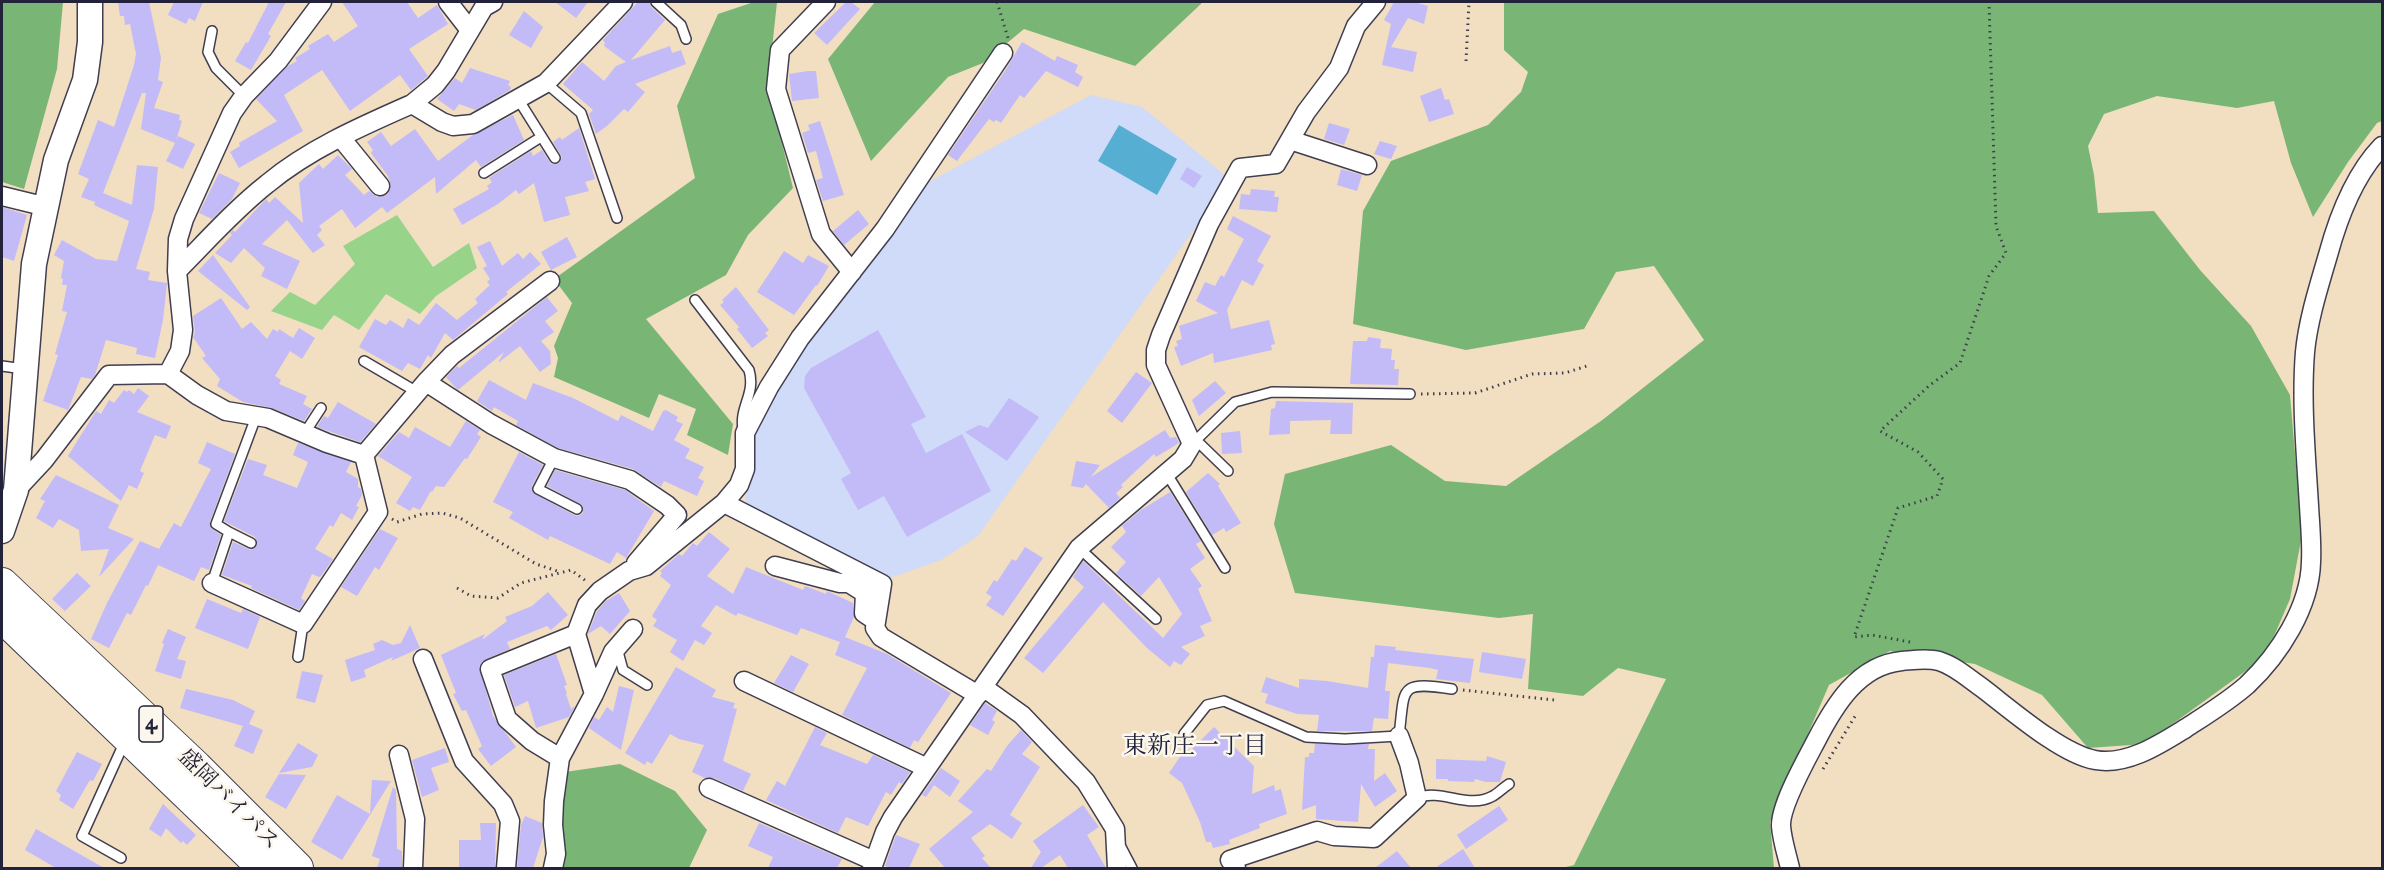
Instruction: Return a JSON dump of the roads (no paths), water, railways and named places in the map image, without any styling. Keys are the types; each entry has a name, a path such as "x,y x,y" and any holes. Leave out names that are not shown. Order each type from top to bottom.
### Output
{"highway":[{"name":"盛岡バイパス","path":"2,584 264,868"},
{"name":"盛岡バイパス","path":"2,615 132,724 297,868"}],"street":[{"path":"2,531 16,490 34,264 56,160 85,81 90,42 90,2"},
{"path":"168,374 180,351 183,330 177,271 178,239 184,219 232,113 244,96 278,61 322,2"},
{"path":"448,2 469,29"},
{"path":"177,271 265,185 291,165 367,123 412,104 435,85 446,71 484,7 493,2"},
{"path":"412,104 453,126 473,124 546,83 623,2"},
{"path":"825,2 780,50 776,88 821,234 852,272"},
{"path":"709,788 873,865 889,824 1079,548 1167,474 1183,459 1194,442 1156,365 1156,350 1209,224 1240,168 1276,164 1306,112 1339,68 1356,26 1376,2"},
{"path":"629,571 646,566 724,503 739,485 745,469 745,434 769,387 800,338 885,229 1003,53"},
{"path":"341,138 380,186"},
{"path":"1290,140 1367,165"},
{"path":"1790,868 1781,824 1789,797 1831,714 1847,689 1868,673 1893,662 1925,659 1941,662 1962,673 2044,734 2079,755 2097,761 2141,754 2187,727 2246,685 2274,654 2294,621 2307,591 2312,563 2304,411 2305,350 2337,222 2354,187 2382,146"},
{"path":"2,196 47,207"},
{"path":"364,455 452,355 549,280"},
{"path":"16,490 44,459 109,375 168,374 197,395 226,411 268,418 304,434 364,455"},
{"path":"422,387 554,458 630,480 667,505 677,516 629,571 600,591 587,605 576,634 594,693"},
{"path":"212,583 303,624 378,512 364,455"},
{"path":"724,503 882,584 875,628 881,638 1022,715 1086,782 1115,829 1117,868"},
{"path":"775,566 849,584 866,593 864,613 876,621"},
{"path":"553,868 556,854 553,825 554,801 560,758 617,648 633,629"},
{"path":"560,758 532,741 507,719 490,669 576,634"},
{"path":"423,659 464,761 503,804 510,822 506,868"},
{"path":"744,681 927,768"},
{"path":"1236,868 1230,860 1317,831 1334,836 1374,838 1417,798 1409,763 1399,736"},
{"path":"399,755 415,819 413,868"}],"lane":[{"path":"656,2 681,25 686,39"},
{"path":"212,31 208,52 216,68 244,96"},
{"path":"546,83 581,113 617,218"},
{"path":"518,99 555,158"},
{"path":"484,173 542,137"},
{"path":"695,300 749,369 753,382 742,426 745,434"},
{"path":"364,361 422,387"},
{"path":"2,366 26,369"},
{"path":"1228,471 1194,442 1235,402 1272,392 1410,394"},
{"path":"304,434 321,408"},
{"path":"251,543 216,524 256,417"},
{"path":"554,458 538,489 577,509"},
{"path":"1167,474 1225,568"},
{"path":"212,583 229,532"},
{"path":"1079,548 1156,619"},
{"path":"298,657 303,624"},
{"path":"617,648 623,670 647,685"},
{"path":"1184,734 1208,705 1224,701 1306,737 1345,739 1399,736 1404,696 1411,687 1418,685 1452,689"},
{"path":"121,858 82,836 132,724"},
{"path":"1417,798 1428,794 1479,800 1492,797 1509,784"},
{"path":"1117,840 1132,868"}],"water":[{"path":"1119,125 1177,159 1157,195 1098,161"}],"district":[{"name":"東新庄一丁目","path":"1195,747"}]}
